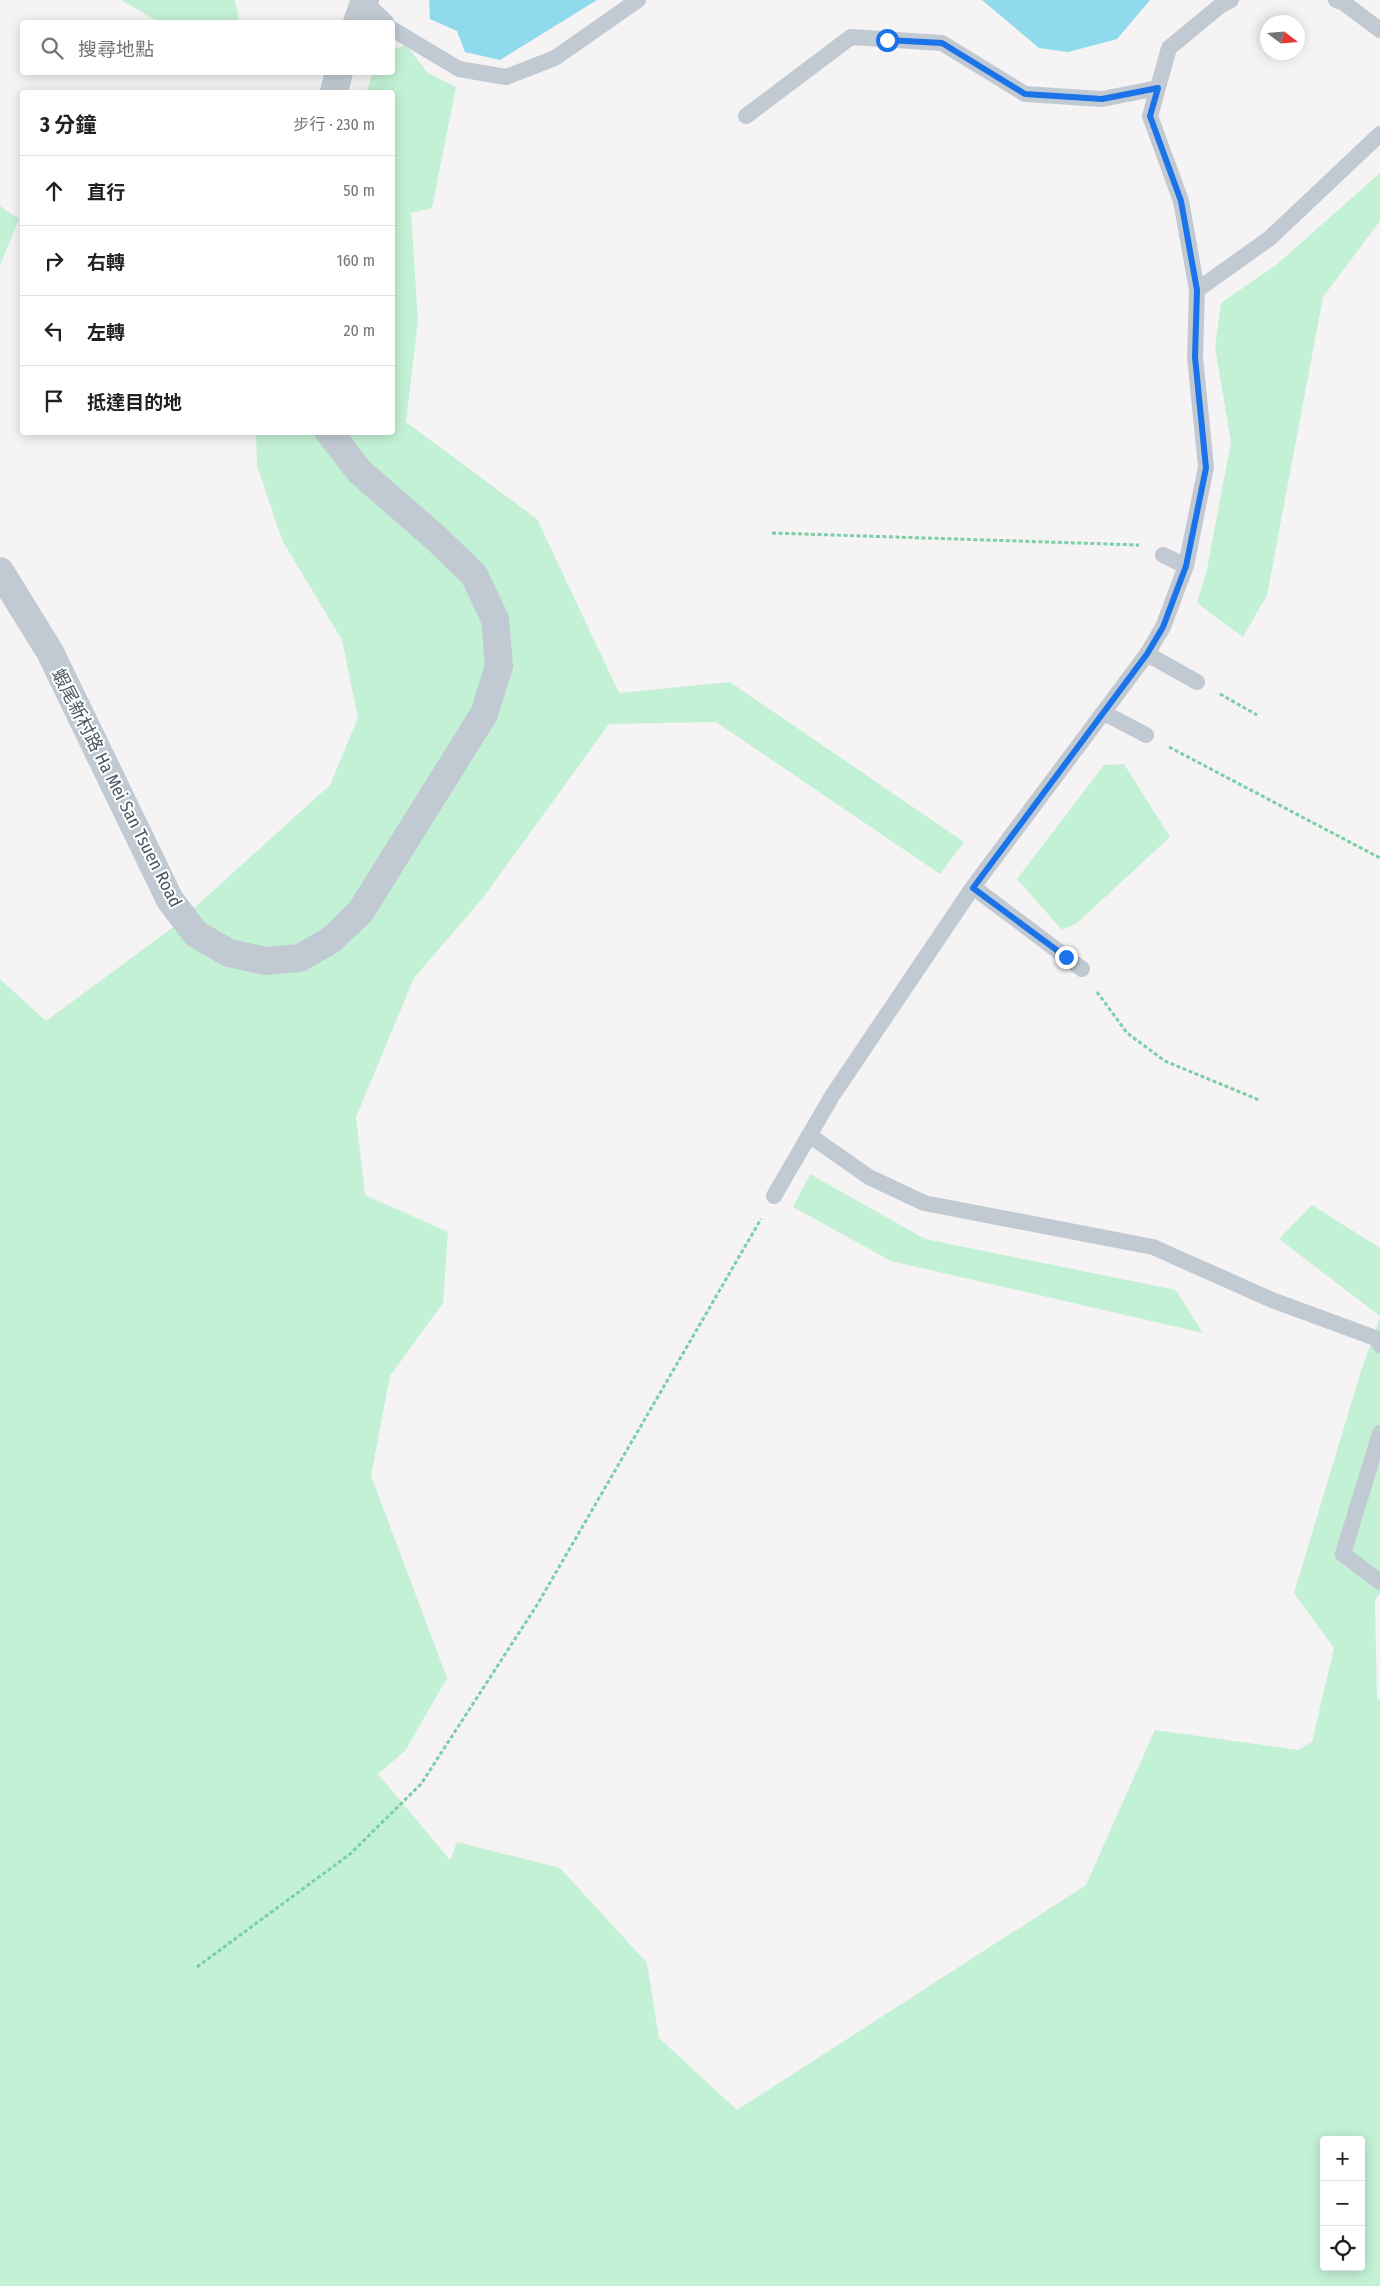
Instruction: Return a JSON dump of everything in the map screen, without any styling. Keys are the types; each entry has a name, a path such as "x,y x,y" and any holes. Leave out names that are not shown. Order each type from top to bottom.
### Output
{"street":[{"path":"334,90 338,75"},
{"name":"蝦尾新村路 Ha Mei San Tsuen Road","path":"0,571 50,652 170,900 196,934 229,953 266,961 300,958 331,940 361,911 484,714 499,666 495,619 474,575 438,540 359,471 331,435"}],"lane":[{"path":"395,31 459,69 506,77 556,58 638,0"},
{"path":"774,1196 832,1096 973,888 1147,654 1163,627 1186,566 1206,468 1195,357 1197,290 1181,201 1150,116 1169,48 1221,4 1231,0"},
{"path":"1336,0 1344,3 1380,30"},
{"path":"363,6 383,20"},
{"path":"746,116 851,38 942,43 1025,94 1102,99 1158,88"},
{"path":"1197,290 1270,238 1380,134"},
{"path":"1163,555 1186,566"},
{"path":"1147,654 1197,682"},
{"path":"1104,713 1146,735"},
{"path":"973,888 1082,969"},
{"path":"809,1134 869,1176 924,1203 1153,1247 1272,1300 1378,1339 1380,1345"},
{"path":"1380,1433 1342,1554 1380,1582"}],"path":[{"path":"772,533 1135,543 1163,555"},
{"path":"1197,682 1257,715"},
{"path":"1146,735 1380,858"},
{"path":"1082,969 1103,1002 1127,1033 1165,1061 1259,1100"},
{"path":"197,1967 350,1854 421,1784 537,1605 774,1196"}],"green space":[{"path":"121,0 235,0 239,20 156,20"},
{"path":"406,45 428,73 456,87 432,208 411,213 418,320 406,422 537,519 619,693 730,682 964,842 940,874 716,722 609,724 482,899 414,978 356,1117 365,1195 448,1232 443,1303 390,1376 371,1476 447,1678 405,1751 378,1774 450,1860 457,1842 560,1868 647,1963 659,2038 737,2110 1086,1885 1155,1730 1298,1750 1312,1742 1334,1648 1294,1593 1361,1371 1380,1318 1380,1593 1375,1601 1377,1700 1380,1699 1380,2286 0,2286 0,979 46,1021 172,928 330,785 358,718 342,640 282,540 257,465 256,435 395,435 395,90 368,90 371,75 395,75 395,49"},
{"path":"1380,173 1380,221 1323,297 1267,595 1243,637 1197,603 1207,569 1231,442 1215,347 1221,303 1276,265"},
{"path":"0,206 19,219 0,265"},
{"path":"1124,764 1170,837 1077,923 1062,930 1017,879 1104,765"},
{"path":"810,1174 925,1239 1176,1290 1203,1333 891,1261 793,1207"},
{"path":"1312,1205 1380,1248 1380,1316 1279,1239"}],"water":[{"path":"429,0 597,0 500,60 465,52 457,31 430,19"},
{"path":"982,0 1150,0 1117,39 1068,52 1039,48"}],"route":[{"path":"887,40 942,43 1025,94 1102,99 1158,88 1150,116 1181,201 1197,290 1195,357 1206,468 1186,566 1163,627 1147,654 973,888 1066,957"}]}
